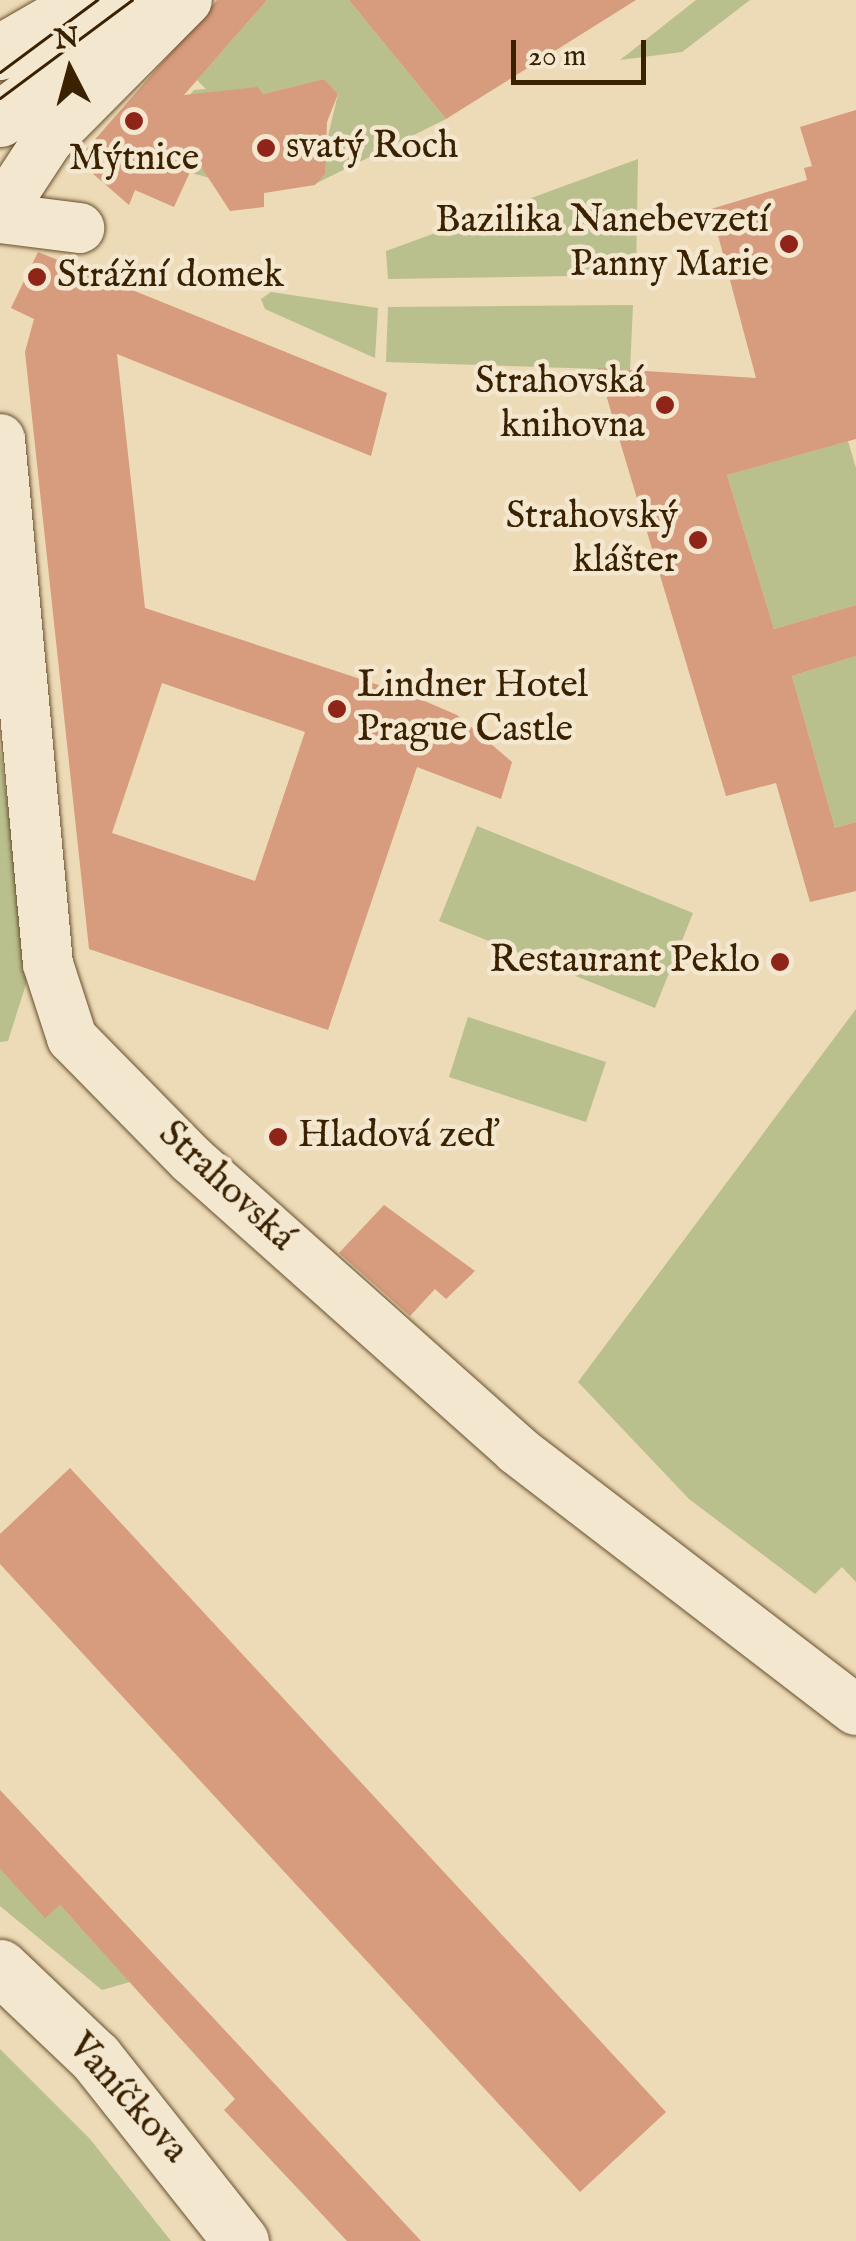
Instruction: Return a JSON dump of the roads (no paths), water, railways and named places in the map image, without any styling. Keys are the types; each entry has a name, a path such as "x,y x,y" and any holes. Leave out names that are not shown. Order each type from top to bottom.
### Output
{"main road":[{"path":"0,52 90,0"},
{"path":"0,119 77,60 128,0"},
{"name":"Vaníčkova","path":"0,1968 95,2057 241,2241"}],"street":[{"path":"79,228 0,216 48,140 187,0"},
{"name":"Strahovská","path":"0,439 48,964 72,1038 192,1160 517,1450 856,1710"}],"tram line":[{"path":"0,72 97,0"},
{"path":"0,98 132,0"}],"place":[{"name":"Mýtnice","path":"134,121"},
{"name":"svatý Roch","path":"266,148"},
{"name":"Bazilika Nanebevzetí Panny Marie","path":"789,244"},
{"name":"Strážní domek","path":"37,277"},
{"name":"Strahovská knihovna","path":"665,405"},
{"name":"Strahovský klášter","path":"698,540"},
{"name":"Lindner Hotel Prague Castle","path":"337,709"},
{"name":"Restaurant Peklo","path":"780,962"},
{"name":"Hladová zeď","path":"278,1137"}]}
